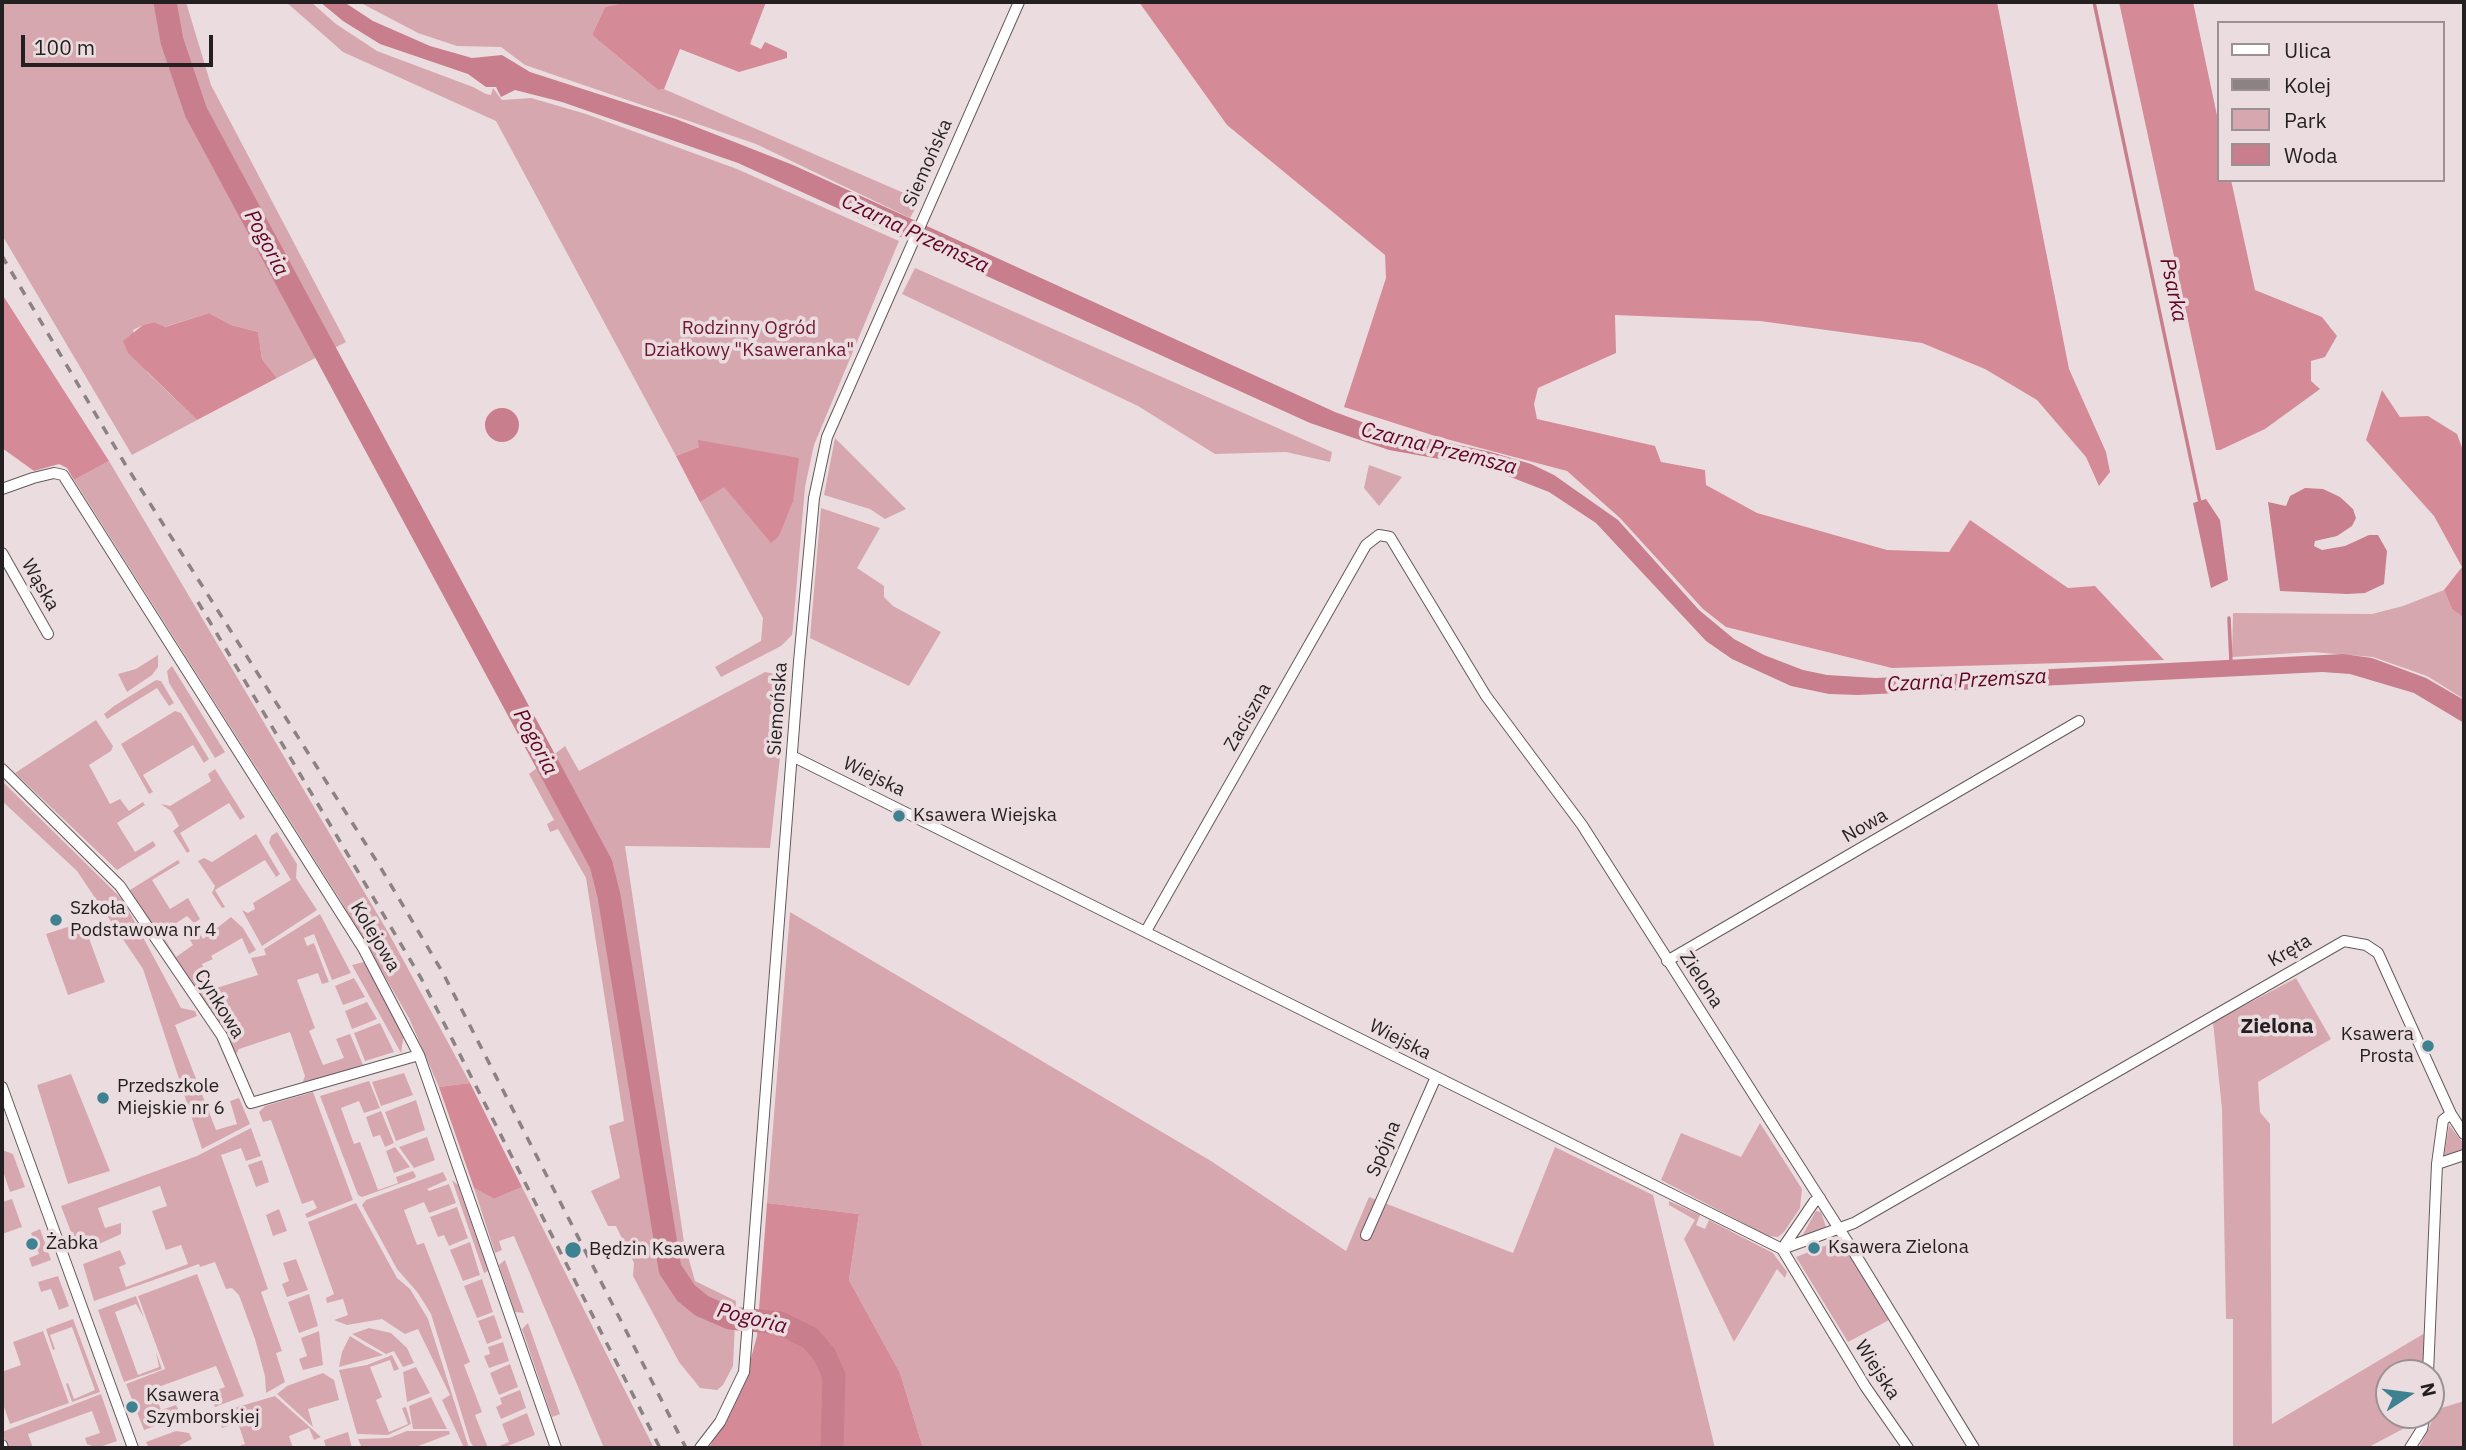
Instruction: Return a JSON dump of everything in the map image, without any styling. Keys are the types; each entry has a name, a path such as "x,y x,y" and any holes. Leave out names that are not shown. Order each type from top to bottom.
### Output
{"street":[{"name":"Siemońska","path":"700,1448 720,1422 744,1372 814,498 827,437 1019,2"},
{"name":"Kolejowa","path":"2,489 54,473 63,475 363,948 419,1055 556,1448"},
{"name":"Zaciszna","path":"1146,931 1366,545 1379,535 1390,537"},
{"name":"Zielona","path":"1390,537 1486,696 1582,825 1820,1198 1974,1448"},
{"name":"Wąska","path":"2,553 48,634"},
{"name":"Nowa","path":"1667,961 2079,721"},
{"name":"Wiejska","path":"792,756 1782,1249 1865,1386 1908,1448"},
{"name":"Cynkowa","path":"2,769 120,886 222,1036 251,1103 419,1055"},
{"name":"Kręta","path":"1782,1249 1840,1230 2344,941 2366,945 2383,961 2451,1114 2464,1134"},
{"name":"Spójna","path":"1366,1235 1436,1077"},
{"path":"2,1087 133,1448"},
{"path":"2429,1359 2437,1164 2443,1120 2451,1114"},
{"path":"2437,1164 2464,1155"},
{"path":"1782,1249 1814,1202 1820,1198"},
{"path":"2410,1448 2422,1429"}],"green space":[{"path":"2,2 186,2 211,85 346,342 277,378 262,359 258,332 231,325 209,313 164,327 154,322 133,330 147,372 197,420 132,455 2,235"},
{"name":"Rodzinny Ogród Działkowy \"Ksaweranka\"","path":"286,2 311,2 336,24 377,51 486,94 491,95 493,88 502,100 531,98 586,114 737,169 899,241 814,445 805,487 792,635 781,646 721,677 715,667 761,641 763,618 700,502 724,486 771,542 699,441 699,447 676,456 496,121 343,52"},
{"path":"359,2 627,2 605,7 592,35 658,90 664,89 920,200 910,218 756,144 525,65 501,47 457,46 418,33"},
{"path":"915,268 1332,452 1330,462 1286,452 1215,454 1138,406 902,294"},
{"path":"835,438 906,509 885,519 870,509 824,495"},
{"path":"109,461 388,932 470,1083 439,1087 409,1018 341,901 74,480"},
{"path":"1369,465 1402,477 1379,506 1364,488"},
{"path":"821,508 880,528 857,568 884,586 884,597 893,606 941,632 909,686 810,638"},
{"path":"2444,590 2452,609 2464,618 2464,699 2427,676 2373,657 2312,652 2232,657 2233,613 2372,614 2403,606"},
{"path":"158,655 158,667 152,675 127,692 118,674 136,669"},
{"path":"172,666 225,752 215,758 169,683 167,671"},
{"path":"765,672 780,675 788,684 770,848 625,846 684,1242 695,1281 736,1301 733,1366 723,1385 717,1390 700,1388 679,1362 633,1276 634,1263 616,1226 608,1226 591,1191 620,1178 609,1126 624,1121 586,878 558,829 550,832 547,824 554,820 529,774 565,746 579,771"},
{"path":"156,680 161,681 174,703 169,706 157,688 107,719 104,714 114,706"},
{"path":"175,711 181,713 209,759 204,763 193,745 143,775 153,792 149,794 121,744"},
{"path":"96,720 113,746 111,751 89,765 110,804 120,799 129,811 143,802 145,805 117,823 135,852 153,841 156,846 117,870 15,773"},
{"path":"215,769 245,817 240,820 229,803 180,833 190,851 187,853 173,831 179,826 171,811 161,804 170,806 211,781 208,774"},
{"path":"2,781 123,900 181,1008 195,1011 197,1016 175,1025 216,1130 237,1124 230,1101 239,1098 250,1124 202,1149 143,969 77,871 2,801"},
{"path":"277,832 297,864 296,878 317,910 262,946 242,910 248,913 255,909 253,903 291,880 269,843 271,836"},
{"path":"256,834 280,874 276,877 265,860 215,890 225,907 222,908 212,893 215,886 198,861 204,858 212,862"},
{"path":"178,860 180,863 152,880 170,909 188,898 200,919 194,923 187,916 161,933 176,957 193,945 190,940 200,934 203,939 231,917 243,928 256,950 249,954 242,938 202,964 213,989 258,975 251,958 266,955 264,949 320,914 351,973 332,980 314,934 304,938 307,946 314,943 329,982 322,984 318,973 297,980 315,1028 309,1031 323,1065 344,1058 336,1039 350,1034 363,1065 302,1084 305,1076 290,1032 239,1049 235,1056 130,890"},
{"path":"790,912 1211,1161 1346,1251 1369,1197 1513,1253 1555,1147 1653,1195 1715,1448 923,1448 900,1373 849,1280 859,1214 767,1203"},
{"path":"83,922 105,982 68,995 46,934"},
{"path":"364,962 404,1034 401,1053 352,965"},
{"path":"354,978 365,997 343,1005 335,986"},
{"path":"2296,978 2331,1039 2258,1082 2260,1112 2270,1124 2272,1424 2375,1363 2375,1429 2403,1429 2367,1448 2233,1448 2233,1319 2226,1319 2222,1109 2213,1022"},
{"path":"367,1002 377,1019 352,1029 345,1011"},
{"path":"380,1023 394,1052 365,1061 354,1033"},
{"path":"404,1073 413,1095 381,1106 372,1082"},
{"path":"71,1074 110,1171 68,1184 37,1085"},
{"path":"369,1081 380,1108 364,1113 359,1101 341,1108 354,1144 360,1142 378,1190 398,1183 396,1177 413,1171 416,1176 415,1178 362,1197 358,1195 320,1096"},
{"path":"313,1092 353,1200 307,1218 305,1214 317,1208 313,1200 302,1204 271,1120 263,1122 259,1112 265,1106"},
{"path":"416,1100 425,1130 396,1141 385,1112"},
{"path":"381,1111 394,1143 385,1147 380,1135 373,1137 366,1117"},
{"path":"1760,1123 1802,1189 1800,1208 1778,1237 1768,1236 1661,1180 1681,1133 1741,1157"},
{"path":"2449,1125 2464,1144 2464,1149 2444,1157"},
{"path":"251,1128 261,1156 246,1161 241,1148 221,1155 268,1289 261,1292 282,1351 276,1353 285,1382 266,1393 265,1376 255,1339 239,1295 232,1288 226,1289 215,1262 200,1267 199,1264 94,1301 83,1264 120,1250 126,1264 119,1267 126,1287 188,1264 181,1245 166,1250 152,1211 167,1206 160,1186 98,1208 105,1228 121,1223 121,1234 79,1253 61,1206 197,1156"},
{"path":"427,1137 435,1160 414,1168 399,1147"},
{"path":"395,1147 410,1167 394,1173 386,1151"},
{"path":"2,1150 13,1154 25,1187 10,1192 2,1168"},
{"path":"262,1160 269,1182 256,1187 248,1165"},
{"path":"443,1172 447,1180 427,1189 429,1191 449,1184 456,1203 429,1213 424,1202 404,1210 417,1245 424,1243 470,1362 464,1365 482,1412 475,1415 488,1448 474,1448 470,1441 431,1314 418,1293 397,1269 362,1205 366,1200"},
{"path":"452,1180 458,1185 488,1271 484,1273"},
{"path":"522,1187 654,1448 604,1448 514,1236 499,1241 502,1250 495,1253 474,1188 494,1199"},
{"path":"12,1199 22,1227 2,1234 2,1202"},
{"path":"1669,1201 1700,1215 1696,1225 1705,1229 1709,1220 1773,1253 1787,1272 1785,1278 1777,1269 1734,1342 1684,1239 1695,1220 1669,1205"},
{"path":"356,1203 397,1278 410,1289 428,1319 469,1448 464,1448 442,1400 450,1395 418,1329 405,1334 382,1319 347,1325 334,1320 348,1315 343,1299 327,1303 326,1298 334,1294 308,1222"},
{"path":"457,1207 468,1238 449,1246 444,1235 438,1237 430,1217"},
{"path":"279,1209 287,1231 273,1236 266,1215"},
{"path":"1816,1211 1821,1212 1826,1227 1802,1236"},
{"path":"40,1229 51,1260 32,1267 29,1258 39,1254 31,1233"},
{"path":"470,1242 480,1275 463,1281 450,1250"},
{"path":"1832,1243 1850,1253 1891,1319 1848,1342 1796,1257"},
{"path":"296,1259 308,1290 287,1297 282,1284 289,1281 283,1263"},
{"path":"505,1260 524,1313 515,1312 499,1265"},
{"path":"197,1274 244,1396 215,1407 209,1393 225,1387 216,1366 153,1389 161,1410 176,1405 179,1411 172,1420 144,1430 126,1384 165,1369 138,1296"},
{"path":"58,1276 69,1306 59,1310 51,1289 41,1292 38,1282"},
{"path":"482,1279 493,1312 477,1318 464,1286"},
{"path":"309,1294 318,1326 299,1333 288,1302"},
{"path":"136,1296 144,1318 136,1304 115,1312 138,1375 159,1367 156,1352 162,1369 124,1382 98,1310"},
{"path":"494,1315 502,1338 487,1344 478,1321"},
{"path":"73,1319 100,1392 72,1402 66,1384 68,1383 74,1399 95,1390 72,1327 50,1335 55,1349 53,1350 46,1329"},
{"path":"528,1323 560,1414 552,1417 522,1329"},
{"path":"369,1328 391,1333 407,1348 414,1363 403,1367 394,1351 386,1354 352,1334"},
{"path":"43,1331 69,1403 10,1424 2,1401 2,1367 4,1371 21,1365 13,1342"},
{"path":"319,1331 323,1365 303,1370 299,1359 307,1356 301,1338"},
{"path":"2425,1333 2423,1359 2381,1359"},
{"path":"350,1336 383,1355 339,1367 342,1352"},
{"path":"503,1342 509,1361 489,1368 484,1356 490,1354 488,1347"},
{"path":"392,1355 399,1369 394,1371 390,1360 370,1367 382,1397 376,1400 389,1432 408,1424 402,1408 406,1407 411,1424 388,1435 357,1434 339,1370 367,1365"},
{"path":"510,1364 518,1387 499,1395 490,1373"},
{"path":"416,1367 430,1393 407,1402 403,1372"},
{"path":"323,1373 334,1380 339,1400 308,1409 313,1427 277,1394 287,1386"},
{"path":"520,1390 526,1408 501,1419 496,1407 502,1404 500,1398"},
{"path":"101,1394 117,1441 97,1448 87,1444 85,1438 100,1433 92,1411 28,1434 33,1448 8,1448 2,1432"},
{"path":"275,1396 321,1437 314,1440 309,1428 289,1436 293,1448 234,1448 245,1444 238,1423 222,1428 217,1413"},
{"path":"431,1397 447,1429 413,1429 409,1406"},
{"path":"2464,1401 2464,1448 2419,1448 2428,1429 2445,1429 2445,1407"},
{"path":"527,1413 535,1435 503,1448 494,1448 509,1442 502,1424"},
{"path":"176,1431 189,1433 192,1439 175,1448 149,1448 146,1442"},
{"path":"407,1431 449,1431 450,1434 413,1448 362,1448 358,1439 389,1438"},
{"path":"348,1432 352,1448 326,1448 324,1440"}],"shaded area":[{"path":"627,2 766,2 750,44 761,49 765,42 787,52 787,58 739,72 680,49 664,89 658,90 592,35 605,7"},
{"path":"1139,2 1997,2 2069,369 2106,452 2110,472 2099,486 2086,457 2037,400 1985,369 1922,343 1760,321 1615,315 1616,353 1538,388 1534,404 1537,419 1655,446 1661,462 1705,470 1706,485 1757,513 1887,550 1949,552 1970,520 2068,588 2095,586 2164,660 1892,668 1726,627 1703,609 1620,518 1567,471 1435,436 1344,407 1386,278 1385,255 1227,125"},
{"path":"2119,2 2193,2 2218,120 2218,182 2231,182 2255,290 2322,317 2337,336 2325,357 2311,361 2311,381 2320,389 2265,429 2216,450"},
{"path":"2,294 109,461 74,480 67,468 59,464 34,471 2,448"},
{"path":"209,313 231,325 258,332 262,359 277,378 197,420 128,353 123,341 143,325 154,322 165,327"},
{"path":"2382,390 2400,417 2428,416 2457,434 2464,453 2464,618 2452,609 2444,590 2462,567 2434,516 2366,440"},
{"path":"698,440 799,458 793,501 779,536 771,543 724,487 700,502 676,456 699,447"},
{"path":"470,1083 522,1187 494,1199 474,1188 439,1087"},
{"path":"767,1203 859,1214 849,1280 900,1373 923,1448 709,1448 747,1373 757,1336"}],"water":[{"name":"Czarna Przemsza","path":"320,2 344,2 373,21 430,46 472,58 502,55 530,72 676,119 793,165 1335,412 1378,428 1491,452 1531,464 1554,475 1618,520 1699,610 1734,639 1764,655 1803,670 1827,675 1876,678 2343,654 2372,658 2426,678 2464,700 2464,723 2414,693 2350,674 2322,672 1858,695 1829,694 1791,686 1732,659 1706,641 1596,523 1549,492 1485,467 1389,450 1310,423 738,163 562,102 515,90 501,97 496,87 486,87 468,74 380,44 343,21"},
{"path":"502,408 514,413 519,425 514,437 502,442 490,437 485,425 490,413"},
{"path":"2305,488 2323,489 2340,497 2353,509 2356,518 2352,526 2337,536 2315,541 2314,546 2322,550 2345,546 2369,535 2378,535 2387,551 2384,584 2365,593 2280,591 2268,502 2286,506 2290,496"},
{"path":"2206,499 2220,520 2228,580 2211,588 2193,503"}],"waterway":[{"name":"Pogoria","path":"165,2 172,41 196,112 601,864 609,896 670,1269 686,1293 702,1306 730,1318 780,1323 810,1338 824,1354 834,1376 832,1448"},
{"name":"Psarka","path":"2094,2 2200,503"},
{"name":"Psarka","path":"2229,618 2231,662"}],"railway":[{"path":"2,256 125,464 379,865 443,973 686,1448"},
{"path":"198,602 421,978 660,1448"}],"place":[{"name":"Ksawera Wiejska","path":"899,816"},
{"name":"Szkoła Podstawowa nr 4","path":"56,920"},
{"name":"Ksawera Prosta","path":"2428,1046"},
{"name":"Przedszkole Miejskie nr 6","path":"103,1098"},
{"name":"Żabka","path":"32,1244"},
{"name":"Ksawera Zielona","path":"1814,1248"},
{"name":"Będzin Ksawera","path":"573,1250"},
{"name":"Ksawera Szymborskiej","path":"132,1407"}],"district":[{"name":"Zielona","path":"2277,1027"}]}
